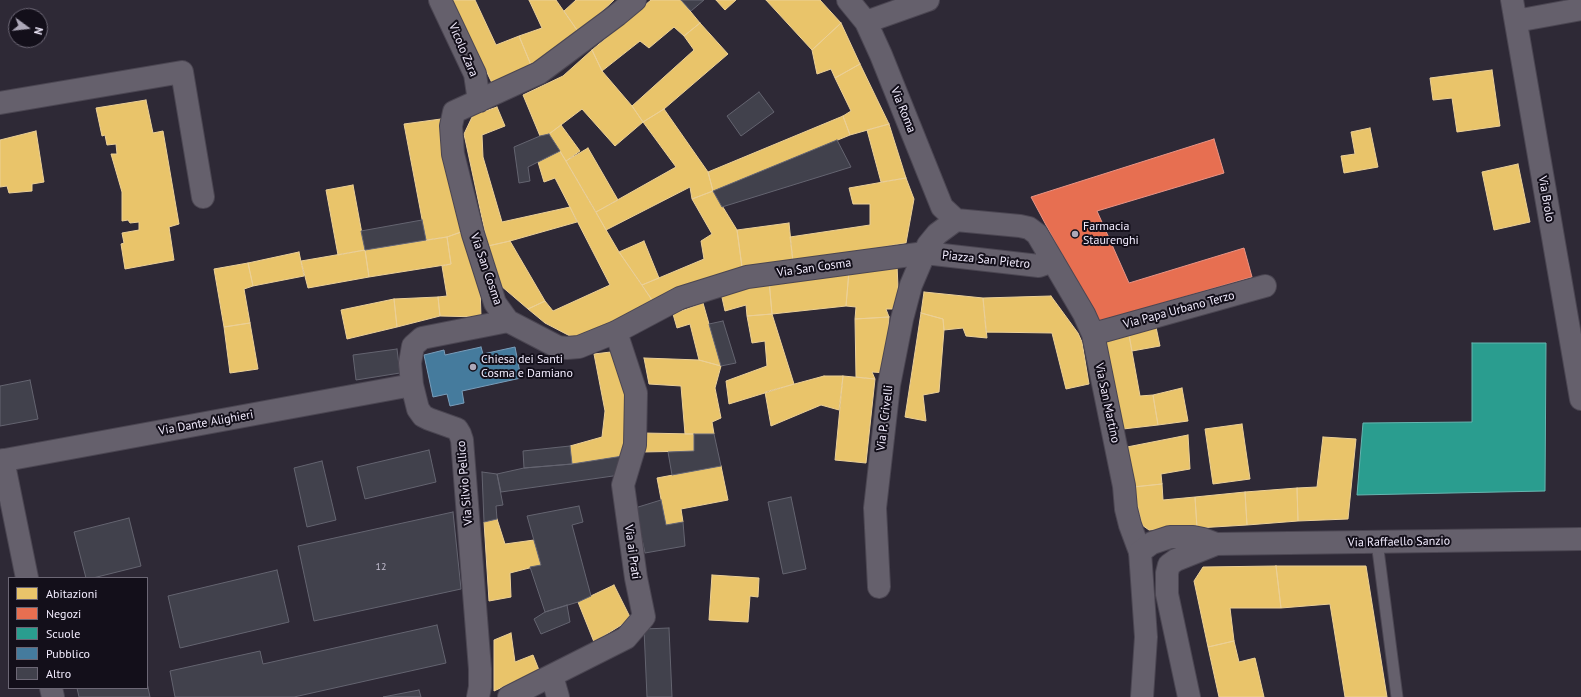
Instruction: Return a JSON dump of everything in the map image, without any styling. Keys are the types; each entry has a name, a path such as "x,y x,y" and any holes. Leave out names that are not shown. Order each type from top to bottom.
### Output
{"street":[{"name":"Vicolo Zara","path":"440,0 475,74 479,101"},
{"name":"Via San Cosma","path":"635,0 540,73 454,112 451,126 454,154 473,234 495,303 508,321 558,347 579,347 616,332 680,298 747,277 925,253"},
{"name":"Via Roma","path":"848,0 866,22 881,55 942,207 956,220"},
{"path":"866,22 928,0"},
{"name":"Via Brolo","path":"1512,0 1581,399"},
{"path":"1516,22 1581,9"},
{"path":"0,103 182,72 203,197"},
{"name":"Piazza San Pietro","path":"956,220 1028,228 1037,234 1053,261 1039,266 925,253 932,239 956,220"},
{"name":"Via P. Crivelli","path":"878,588 875,508 888,385 911,285 925,253"},
{"name":"Via San Martino","path":"1053,261 1084,314 1093,334 1124,486 1126,509 1130,525 1140,552 1166,594"},
{"name":"Via Papa Urbano Terzo","path":"1093,334 1265,286"},
{"name":"Via Silvio Pellico","path":"478,697 480,688 480,669 462,440 457,429 423,416 418,409 412,385 410,363 413,346 422,338 508,321"},
{"name":"Via ai Prati","path":"509,697 626,638 644,618 636,578 623,485 635,445 636,392 616,332"},
{"name":"Via Dante Alighieri","path":"1,461 412,385"},
{"path":"1,461 28,577"},
{"path":"1140,552 1152,543 1170,538 1193,537 1216,544"},
{"name":"Via Raffaello Sanzio","path":"1216,544 1581,539"},
{"name":"Via San Martino","path":"1189,697 1166,594 1167,573 1169,565 1176,560 1216,544"},
{"name":"Via San Martino","path":"1140,552 1146,637 1142,697"},
{"path":"552,676 558,697"}],"lane":[{"path":"1377,542 1397,697"}],"building: Abitazioni":[{"path":"452,0 475,0 496,45 519,36 531,65 492,83"},
{"path":"529,0 556,0 579,33 531,65 519,36 542,28"},
{"path":"576,0 614,0 579,33 564,11"},
{"path":"651,0 681,0 700,23 684,36 674,27 649,48 640,41 602,71 592,50"},
{"path":"716,0 736,0 725,10"},
{"path":"766,0 820,0 841,23 812,50"},
{"path":"700,23 728,54 664,109 643,122 632,106 694,50 684,36"},
{"path":"841,23 860,64 835,78 831,69 817,74 812,50"},
{"path":"592,50 602,71 632,106 643,122 615,146 582,109 549,134 540,136 523,95 563,76"},
{"path":"860,64 889,124 850,135 843,116 851,111 835,78"},
{"path":"1492,70 1500,126 1457,132 1452,98 1433,100 1430,78"},
{"path":"146,100 153,133 163,131 179,224 169,227 174,260 125,269 121,244 124,243 122,233 139,230 139,222 130,223 128,220 122,221 122,192 111,154 117,154 116,144 107,145 105,135 102,136 96,108"},
{"path":"497,107 505,126 482,135 483,157 502,222 570,207 577,222 488,246 464,134 473,115"},
{"path":"664,109 708,172 713,191 692,199 690,187 606,230 596,212 676,167 643,122"},
{"path":"843,116 850,135 713,191 708,172"},
{"path":"441,119 464,231 447,237 426,240 404,124"},
{"path":"889,124 906,178 881,182 867,130"},
{"path":"561,125 580,151 566,161 549,134"},
{"path":"1370,128 1378,167 1344,173 1341,156 1355,154 1351,132"},
{"path":"36,131 44,182 32,184 32,191 9,193 7,186 0,187 0,140"},
{"path":"588,148 618,200 596,212 566,161"},
{"path":"560,151 619,252 652,300 585,337 570,336 545,323 528,309 545,301 553,311 610,285 555,178 544,182 538,162"},
{"path":"1518,164 1530,222 1494,230 1482,172"},
{"path":"906,178 914,199 906,243 793,262 790,237 870,225 870,204 853,204 849,188"},
{"path":"353,185 365,250 338,255 326,190"},
{"path":"713,191 737,230 742,267 652,300 642,285 704,259 701,241 712,234 692,199"},
{"path":"789,223 793,262 742,267 737,230"},
{"path":"464,231 480,286 481,317 440,316 438,297 447,296 442,266 451,264 447,237"},
{"path":"447,237 451,264 369,277 365,250"},
{"path":"510,241 545,301 528,309 500,285 488,246"},
{"path":"644,241 659,278 642,285 619,252"},
{"path":"365,250 369,277 308,288 301,261"},
{"path":"299,252 304,276 253,286 248,263"},
{"path":"248,263 253,286 244,289 250,323 224,327 214,269"},
{"path":"897,265 899,309 886,309 889,317 855,319 856,307 846,306 849,271"},
{"path":"849,271 846,306 772,314 769,280"},
{"path":"769,280 772,314 747,316 746,305 725,311 721,293"},
{"path":"924,292 983,298 987,338 966,336 963,328 944,330 943,319 921,313"},
{"path":"1051,296 1078,333 1082,342 1089,384 1066,389 1052,333 986,332 983,298"},
{"path":"438,297 440,316 397,327 394,299"},
{"path":"394,299 397,327 347,339 341,310"},
{"path":"703,303 721,366 699,360 690,324 677,328 673,314"},
{"path":"921,313 943,319 944,330 939,392 923,395 926,421 905,417"},
{"path":"772,314 794,384 729,404 726,381 767,366 765,341 752,343 747,316"},
{"path":"889,317 887,373 872,372 875,379 856,377 855,319"},
{"path":"250,323 258,369 230,373 224,327"},
{"path":"1156,327 1160,346 1132,351 1129,335"},
{"path":"1129,335 1140,396 1153,395 1158,425 1123,429 1105,339"},
{"path":"619,351 633,398 623,456 572,464 570,446 602,437 605,411 594,354"},
{"path":"644,358 699,360 721,366 715,388 721,418 712,422 714,434 685,434 681,386 649,384"},
{"path":"824,376 843,376 839,410 821,405 771,426 765,392"},
{"path":"843,376 875,379 866,463 835,460"},
{"path":"1182,388 1188,421 1158,425 1153,395"},
{"path":"1242,424 1250,479 1213,484 1205,429"},
{"path":"643,433 694,434 694,451 642,452"},
{"path":"1188,435 1190,469 1161,474 1162,484 1133,487 1127,447"},
{"path":"1323,437 1356,439 1348,519 1298,521 1297,488 1317,487"},
{"path":"721,466 728,500 681,509 683,522 666,525 657,478"},
{"path":"1162,484 1163,500 1195,497 1197,528 1149,530 1142,525 1133,487"},
{"path":"1297,488 1298,521 1247,525 1245,492"},
{"path":"1245,492 1247,525 1197,528 1195,497"},
{"path":"497,519 505,544 534,540 541,565 510,573 511,597 489,601 484,522"},
{"path":"1276,566 1366,566 1387,697 1345,697 1330,604 1281,608"},
{"path":"1276,566 1281,608 1230,608 1234,641 1208,647 1194,581 1203,567"},
{"path":"712,575 759,578 758,597 750,596 748,622 709,620"},
{"path":"614,585 631,619 594,642 578,602"},
{"path":"511,633 515,662 533,655 539,670 494,691 494,640"},
{"path":"1234,641 1239,662 1255,658 1264,697 1219,697 1208,647"}],"building: Negozi":[{"path":"1214,139 1224,173 1097,211 1129,283 1244,248 1252,277 1098,322 1031,197"}],"building: Scuole":[{"path":"1472,343 1546,343 1545,491 1357,495 1363,423 1472,422"}],"building: Pubblico":[{"name":"Chiesa dei Santi Cosma e Damiano","path":"481,347 483,354 515,347 521,378 462,391 464,403 450,406 447,394 433,397 424,355 444,350 445,355"}],"building: Altro":[{"path":"681,0 704,0 691,11"},
{"path":"759,92 774,112 741,136 727,116"},
{"path":"549,134 560,151 528,167 530,181 519,183 514,147 540,136"},
{"path":"837,140 851,167 722,207 713,191"},
{"path":"422,220 426,240 365,250 361,231"},
{"path":"723,321 736,363 721,366 709,324"},
{"path":"397,349 400,373 356,380 353,355"},
{"path":"30,380 38,419 0,426 0,386"},
{"path":"694,434 714,434 721,466 672,475 668,452 694,451"},
{"path":"570,446 572,464 524,468 523,451"},
{"path":"429,450 436,482 365,499 357,467"},
{"path":"623,456 620,475 501,492 497,474 524,468 572,464"},
{"path":"322,461 336,520 307,527 294,468"},
{"path":"482,472 497,474 503,505 496,506 497,519 484,522"},
{"path":"791,497 806,569 783,574 768,502"},
{"path":"661,500 666,525 683,522 685,546 645,553 635,508"},
{"path":"579,506 583,522 572,525 591,596 578,602 545,612 530,567 541,565 527,516"},
{"path":"453,512 461,589 314,621 298,546"},
{"path":"129,518 141,566 97,577 86,577 74,532"},
{"path":"277,570 289,622 180,648 168,596"},
{"path":"567,605 570,622 541,634 534,619 545,612"},
{"path":"437,625 446,663 294,697 175,697 170,671 260,651 263,664"},
{"path":"669,628 672,697 647,697 644,629"},
{"path":"148,688 150,697 79,697 77,689 148,689"},
{"path":"419,690 421,697 383,697"}],"place":[{"name":"Farmacia Staurenghi","path":"1075,234"},
{"name":"Chiesa dei Santi Cosma e Damiano","path":"473,367"}]}
